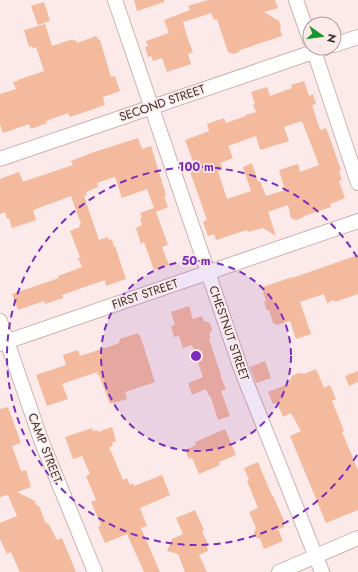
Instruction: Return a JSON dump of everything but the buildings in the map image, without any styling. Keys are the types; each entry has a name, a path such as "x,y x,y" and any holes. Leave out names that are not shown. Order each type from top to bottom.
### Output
{"street":[{"name":"CHESTNUT STREET","path":"115,0 241,369 322,572"},
{"path":"296,0 302,16"},
{"path":"342,42 358,37"},
{"name":"SECOND STREET","path":"0,159 151,107 302,52"},
{"path":"318,56 358,183"},
{"name":"FIRST STREET","path":"3,343 358,221"},
{"name":"CAMP STREET","path":"0,321 3,343 95,572"},
{"path":"279,572 358,538"}]}
